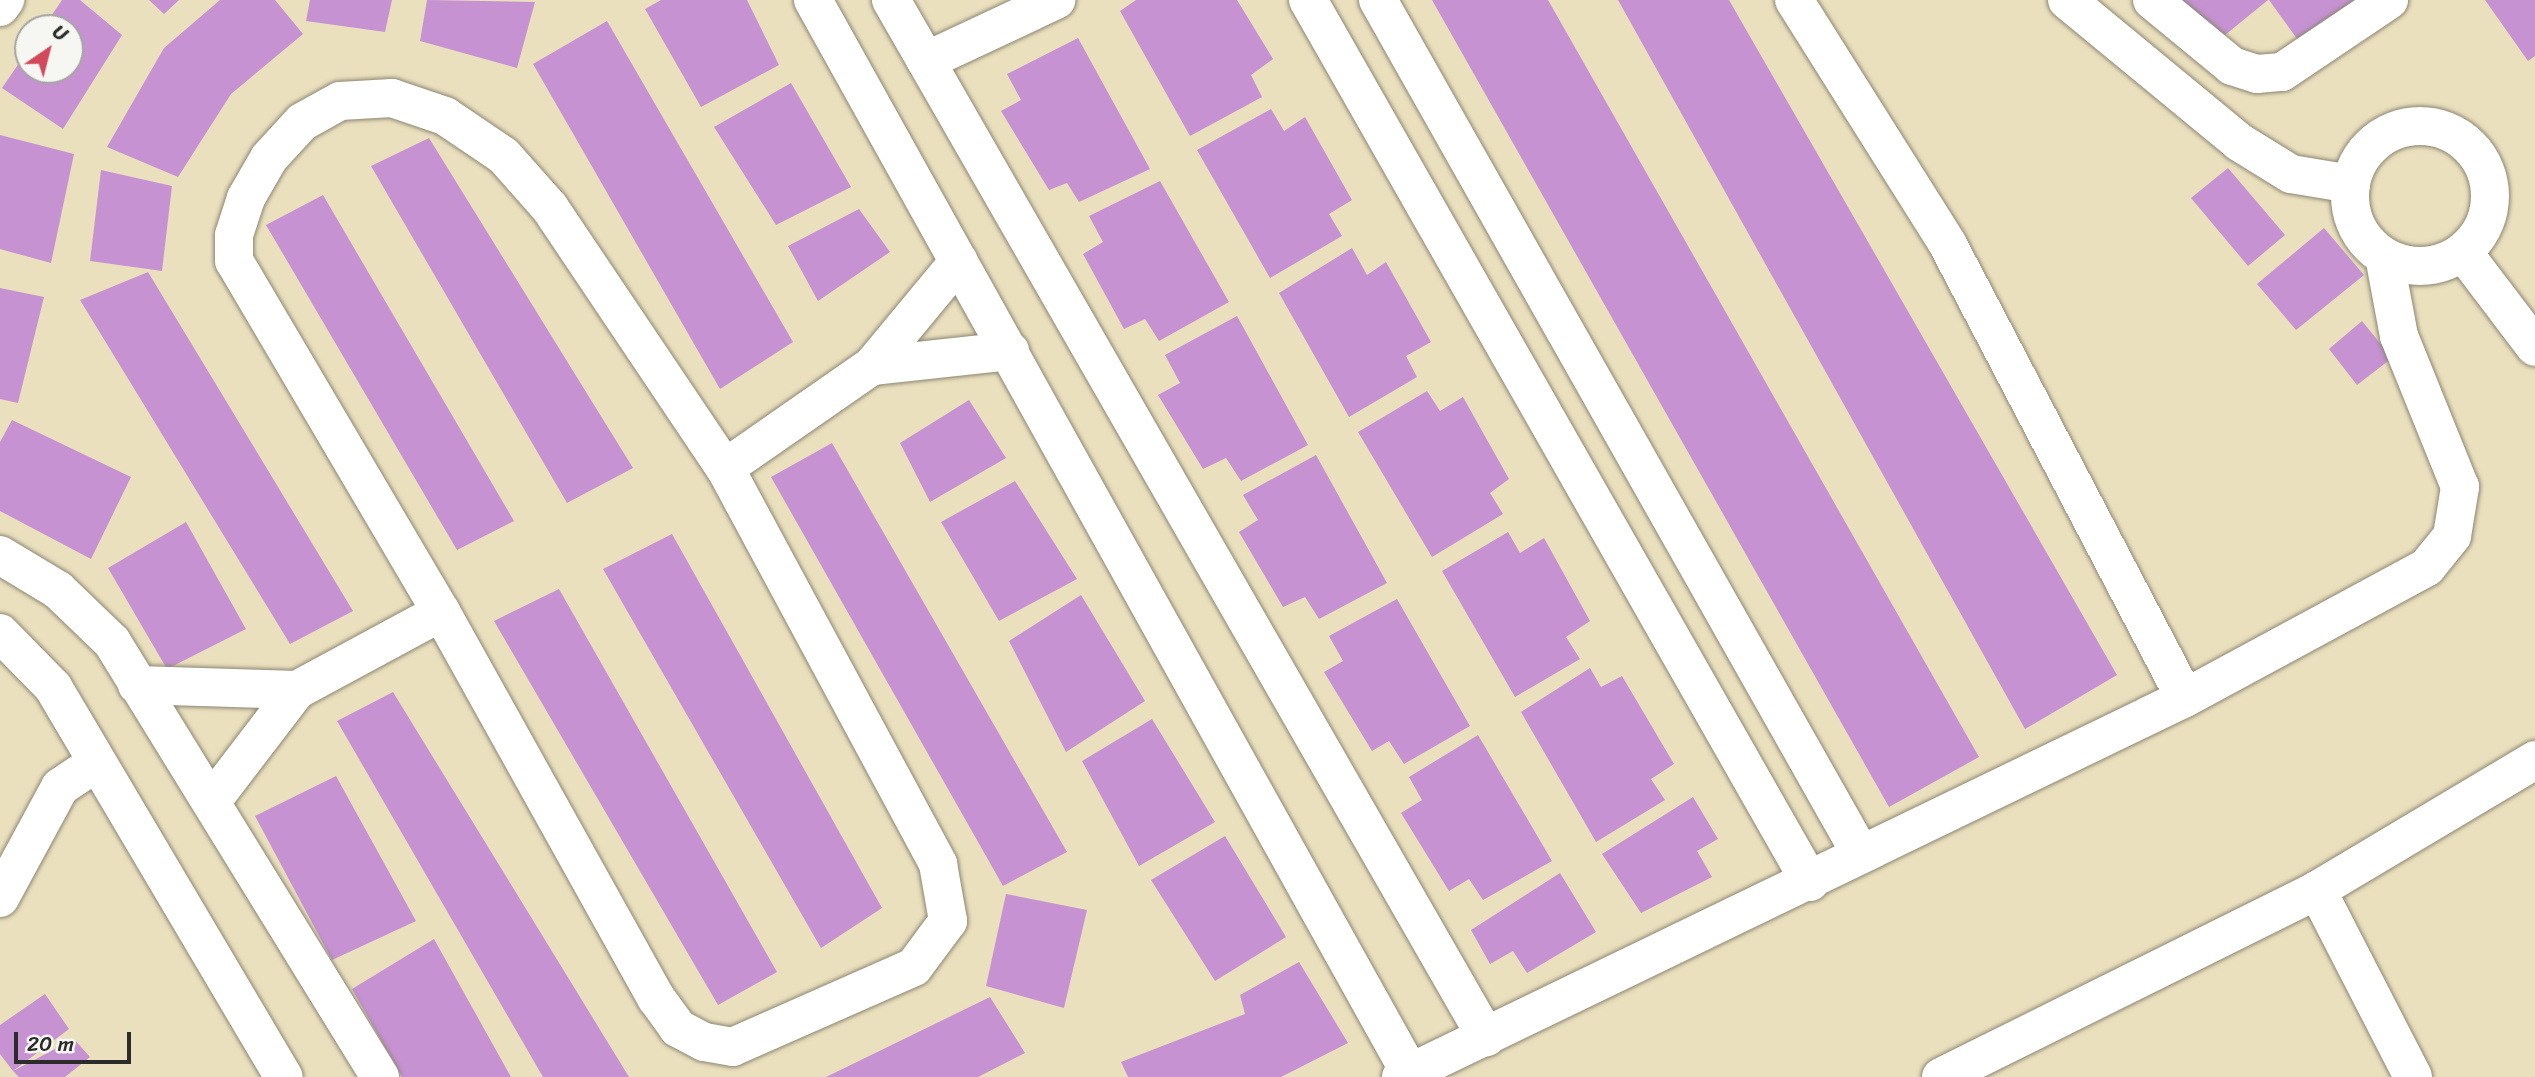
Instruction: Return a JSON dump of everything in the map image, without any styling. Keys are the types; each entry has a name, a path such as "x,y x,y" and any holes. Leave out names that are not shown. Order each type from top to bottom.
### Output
{"street":[{"path":"0,7 5,0"},
{"path":"813,0 1010,351 1406,1075 1810,882 1859,851 2185,698 2427,567 2452,536 2460,487 2399,337 2384,256 2356,225 2351,184 2368,148 2385,135 2423,126 2458,138 2481,161 2490,198 2477,237 2463,252 2424,266 2384,256"},
{"path":"891,0 1486,1037"},
{"path":"926,61 1056,0"},
{"path":"1308,0 1810,882"},
{"path":"1378,0 1859,851"},
{"path":"1794,0 1947,243 2185,698"},
{"path":"2067,0 2239,142 2291,174 2351,184"},
{"path":"2152,0 2232,66 2257,74 2282,72 2389,0"},
{"path":"392,98 445,116 504,156 550,208 725,468 938,864 948,921 914,967 733,1047 704,1042 678,1028 441,612 234,261 234,235 246,198 270,158 302,122 340,101 392,98"},
{"path":"2463,252 2535,347"},
{"path":"725,468 872,366 959,261"},
{"path":"872,366 1010,351"},
{"path":"0,555 67,599 112,642 380,1077"},
{"path":"212,801 297,690 441,612"},
{"path":"0,633 53,687 284,1077"},
{"path":"137,685 297,690"},
{"path":"1941,1077 2317,890 2535,760"},
{"path":"0,898 60,787 96,763"},
{"path":"2317,890 2413,1077"}],"building":[{"path":"62,0 80,0 122,35 63,129 2,88 14,70 14,84 84,84 84,14 52,14"},
{"path":"149,0 179,0 164,14"},
{"path":"220,0 275,0 303,34 231,94 178,177 107,147 164,48"},
{"path":"310,0 392,0 385,32 306,21"},
{"path":"427,0 535,2 517,68 420,41"},
{"path":"661,0 747,0 779,65 701,107 645,9"},
{"path":"1136,0 1237,0 1273,59 1251,75 1262,97 1190,136 1120,11"},
{"path":"1432,0 1548,0 1979,757 1889,807"},
{"path":"1618,0 1729,0 2117,675 2025,729"},
{"path":"2178,0 2268,0 2214,44"},
{"path":"2269,0 2365,0 2300,43"},
{"path":"2485,0 2535,0 2535,56 2528,61"},
{"path":"607,21 793,342 720,389 533,64"},
{"path":"1078,38 1150,169 1079,202 1067,183 1049,190 1001,111 1021,100 1007,74"},
{"path":"791,83 851,187 776,225 714,127"},
{"path":"1271,109 1284,131 1305,117 1352,200 1329,214 1342,236 1270,278 1197,150"},
{"path":"0,135 74,154 51,263 0,249"},
{"path":"429,138 633,468 567,503 371,166"},
{"path":"2228,168 2285,235 2248,266 2191,198"},
{"path":"101,170 172,186 162,271 90,261"},
{"path":"1160,181 1229,302 1159,341 1145,319 1124,329 1083,254 1103,242 1089,216"},
{"path":"323,195 514,521 457,550 266,225"},
{"path":"859,209 890,252 818,301 788,246"},
{"path":"2324,228 2364,275 2296,330 2257,284"},
{"path":"1352,248 1367,275 1386,262 1431,342 1406,356 1417,377 1349,417 1279,293"},
{"path":"148,272 353,611 290,644 80,300"},
{"path":"0,288 44,297 18,403 0,399"},
{"path":"1237,316 1308,445 1241,481 1226,458 1203,469 1158,395 1180,383 1165,355"},
{"path":"2362,321 2392,358 2357,385 2329,349"},
{"path":"1427,391 1440,411 1463,397 1509,479 1490,493 1503,514 1432,557 1358,432"},
{"path":"969,400 1006,458 930,502 900,443"},
{"path":"12,420 131,477 91,559 0,511 0,442"},
{"path":"832,443 1067,852 1003,886 771,477"},
{"path":"1316,455 1387,583 1319,619 1305,597 1283,607 1239,532 1258,520 1243,495"},
{"path":"1015,481 1077,579 999,621 941,522"},
{"path":"186,522 246,629 167,669 108,568"},
{"path":"1508,532 1520,553 1544,538 1590,621 1566,637 1580,659 1515,697 1442,571"},
{"path":"672,534 882,908 821,948 603,569"},
{"path":"559,589 777,972 718,1005 494,621"},
{"path":"1081,595 1145,701 1066,752 1009,641"},
{"path":"1397,599 1470,726 1404,764 1389,741 1372,751 1324,672 1343,661 1329,636"},
{"path":"1590,668 1601,687 1622,676 1674,764 1651,779 1665,800 1596,842 1521,712"},
{"path":"393,692 629,1077 543,1077 337,721"},
{"path":"1152,719 1215,822 1139,866 1082,761"},
{"path":"1478,735 1552,861 1483,900 1469,879 1449,891 1401,813 1422,800 1409,777"},
{"path":"336,776 416,921 332,960 255,816"},
{"path":"1693,797 1718,839 1697,851 1712,877 1641,913 1602,854"},
{"path":"1225,836 1286,937 1215,981 1151,880"},
{"path":"1560,873 1596,932 1527,973 1513,951 1490,964 1471,930"},
{"path":"1006,894 1087,910 1064,1008 986,986"},
{"path":"434,939 511,1077 402,1077 352,989"},
{"path":"1299,962 1348,1043 1281,1077 1128,1077 1121,1062 1245,1014 1240,995"},
{"path":"45,994 69,1029 13,1071 0,1054 0,1025"},
{"path":"990,997 1025,1053 978,1077 826,1077"},
{"path":"74,1039 90,1057 65,1077 19,1077 13,1071"}]}
